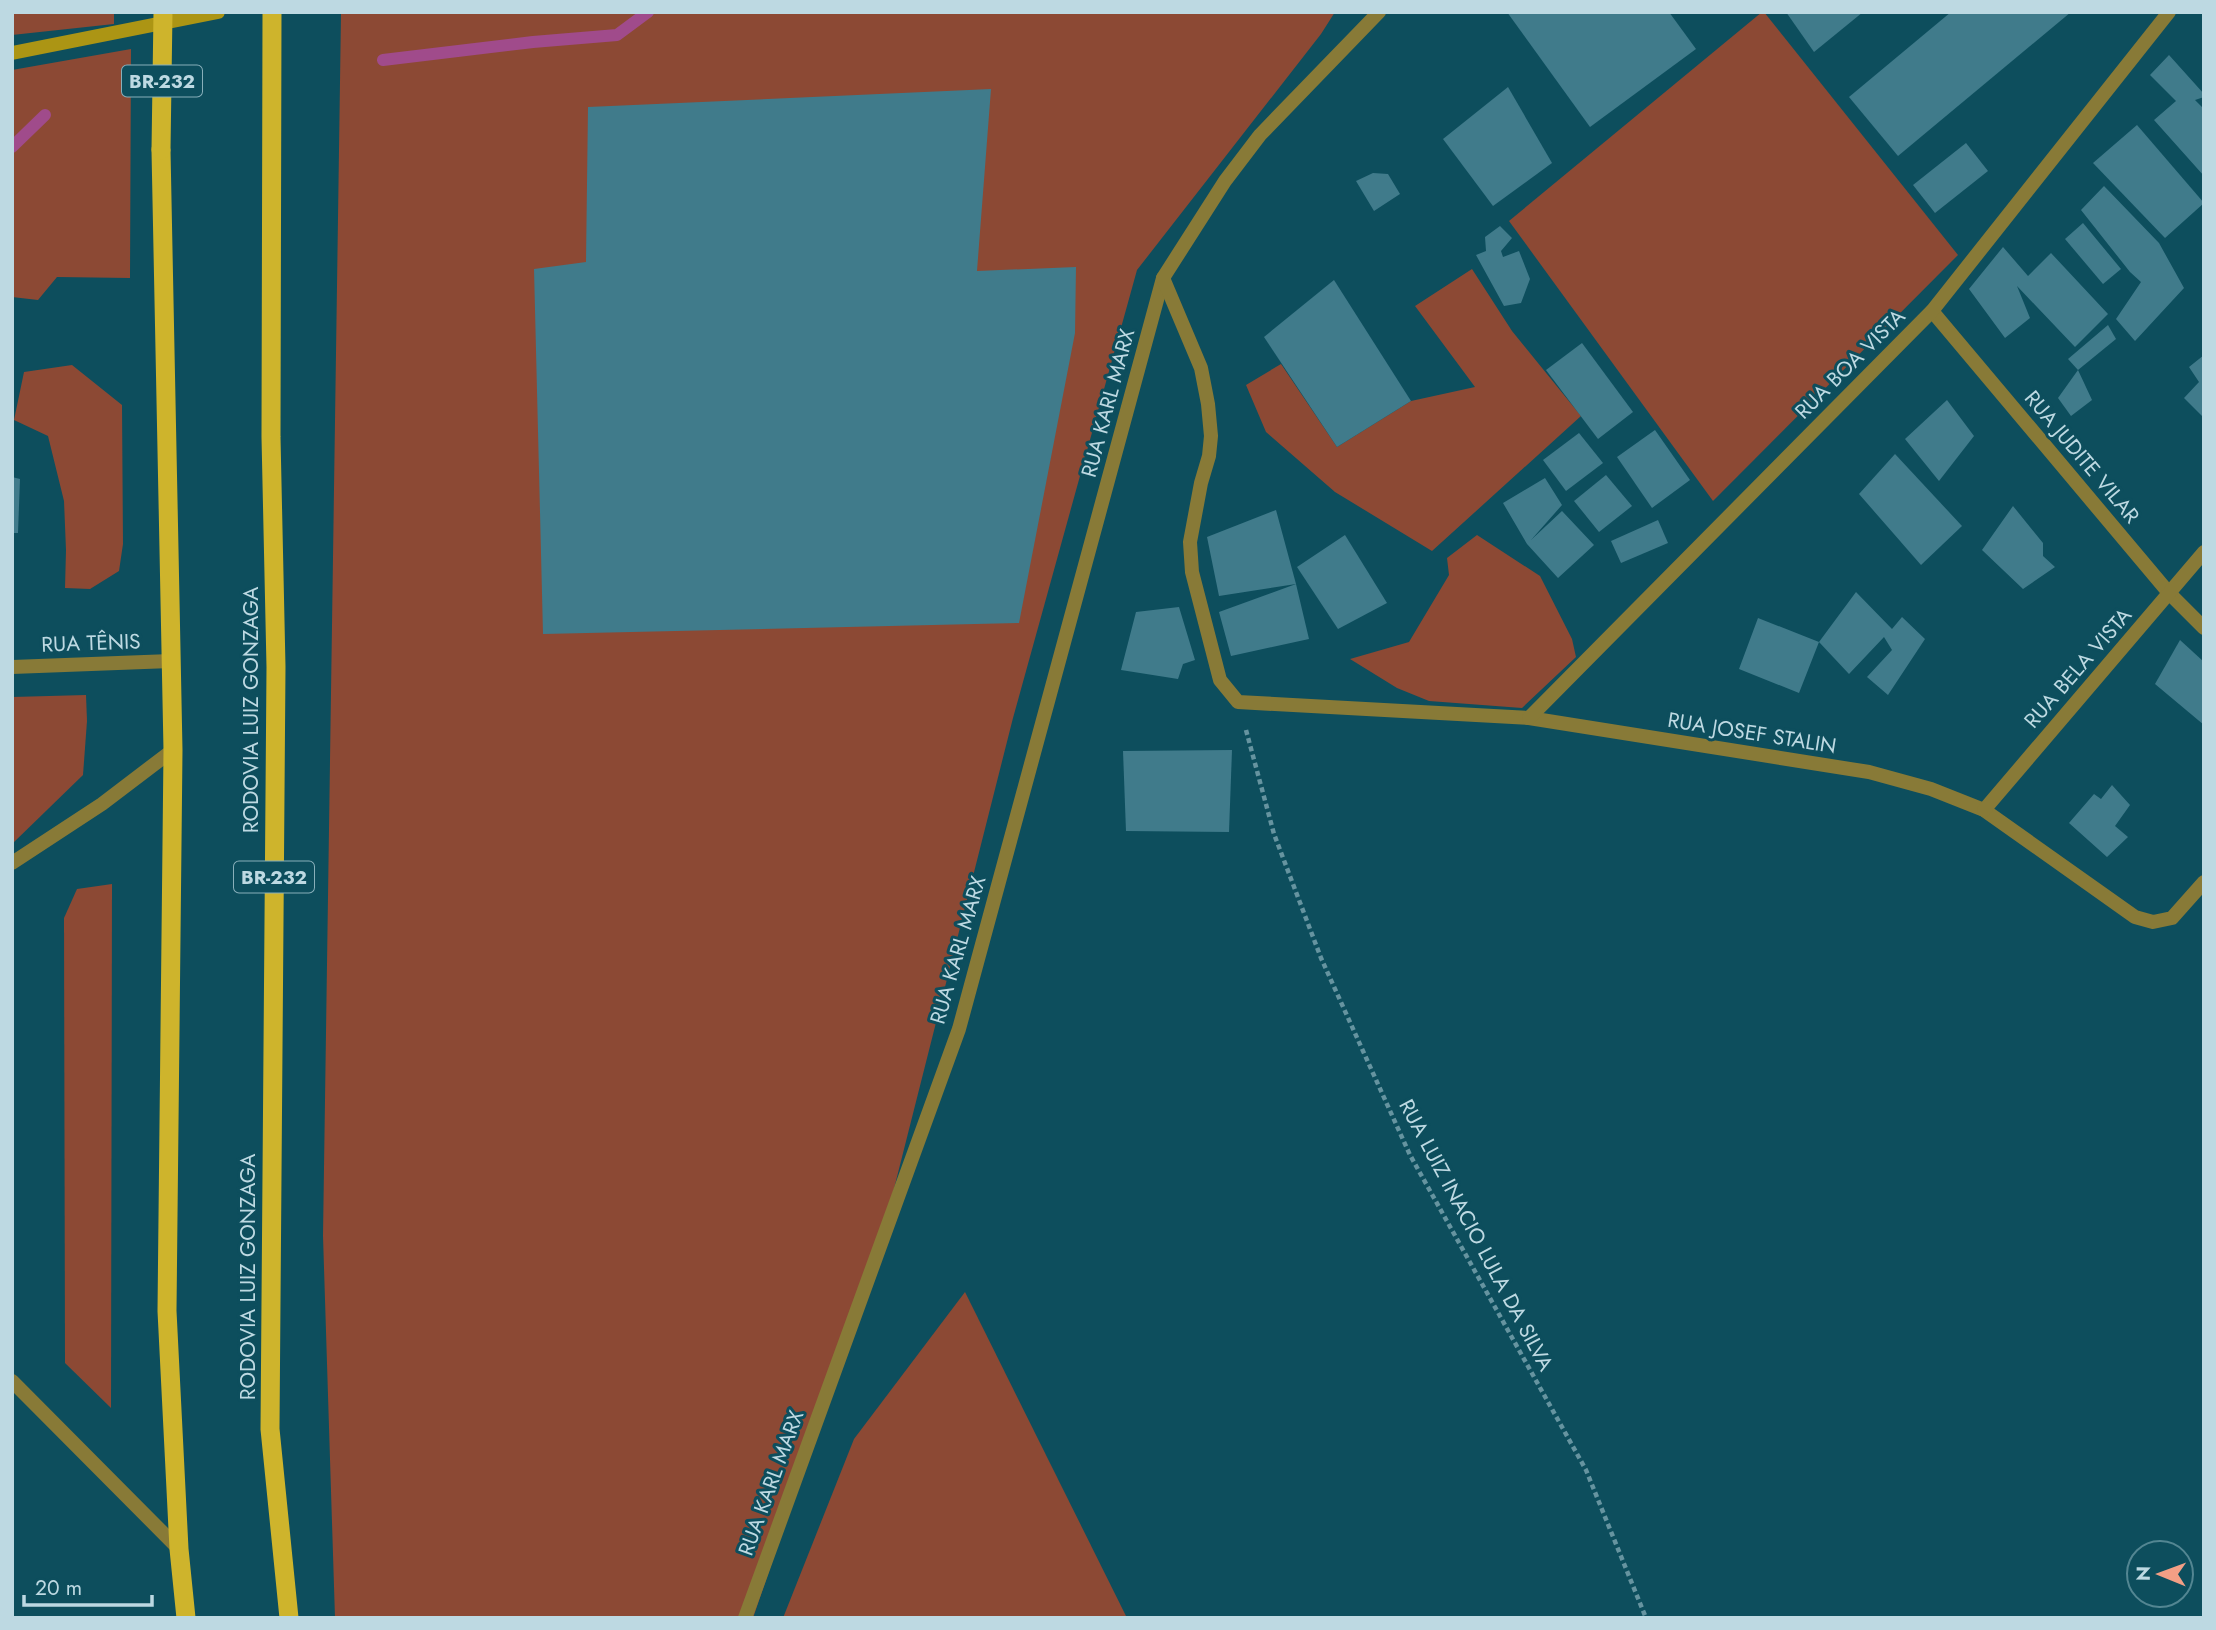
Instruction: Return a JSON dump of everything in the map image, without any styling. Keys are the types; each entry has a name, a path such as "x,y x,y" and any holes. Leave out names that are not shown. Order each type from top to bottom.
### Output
{"highway":[{"name":"BR-232","path":"163,12 161,150 173,750 167,1311 179,1549 186,1618"},
{"name":"RODOVIA LUIZ GONZAGA","path":"272,12 271,437 276,667 270,1429 289,1618"}],"main road":[{"path":"12,53 218,12"}],"street":[{"name":"RUA KARL MARX","path":"744,1618 959,1029 1163,278 1225,181 1260,135 1380,12"},
{"name":"RUA BOA VISTA","path":"1529,718 1932,311 2169,12"},
{"path":"1163,278 1201,368 1208,404 1211,436 1190,542 1192,572 1220,680 1238,702"},
{"name":"RUA JUDITE VILAR","path":"1932,311 2169,593 2204,628"},
{"name":"RUA BELA VISTA","path":"1984,810 2204,552"},
{"name":"RUA TÊNIS","path":"12,667 172,661"},
{"name":"RUA JOSEF STALIN","path":"1238,702 1529,718 1869,772 1931,789 1984,810 2135,917 2153,922 2172,918 2204,882"},
{"path":"12,863 102,804 173,750"},
{"path":"12,1381 179,1549"}],"path":[{"name":"RUA LUIZ INACIO LULA DA SILVA","path":"1238,702 1274,834 1327,970 1410,1155 1586,1470 1646,1618"}],"shaded area":[{"path":"12,12 114,12 114,24 12,35"},
{"path":"1335,12 1321,34 1137,270 1013,718 878,1252 753,1618 335,1618 323,1236 341,14"},
{"path":"1762,12 1958,255 1713,501 1509,221"},
{"path":"131,49 130,278 57,277 38,300 12,297 12,70"},
{"path":"1472,269 1512,331 1581,416 1432,551 1335,492 1266,432 1246,385 1281,364 1337,447 1411,401 1475,387 1415,306"},
{"path":"72,365 122,405 123,544 119,571 90,589 65,588 64,501 48,436 14,420 24,372"},
{"path":"1477,535 1540,576 1572,639 1576,657 1522,708 1429,701 1397,688 1350,659 1409,642 1449,575 1447,558"},
{"path":"86,695 83,775 12,844 12,697"},
{"path":"112,884 111,1408 65,1363 64,918 77,889"},
{"path":"965,1292 1127,1618 783,1618 854,1439"}],"building":[{"path":"1507,12 1669,12 1696,49 1590,127"},
{"path":"1786,12 1863,12 1814,52"},
{"path":"1951,12 2071,12 1898,156 1849,97"},
{"path":"2169,55 2204,94 2204,97 2195,100 2204,109 2204,176 2154,120 2176,101 2150,75"},
{"path":"1508,87 1552,163 1493,206 1443,139"},
{"path":"991,89 977,271 1076,267 1075,333 1019,623 543,634 534,269 586,262 588,107"},
{"path":"2137,125 2204,203 2165,238 2093,163"},
{"path":"1966,143 1988,171 1935,213 1913,185"},
{"path":"1373,173 1388,174 1400,194 1374,211 1356,181"},
{"path":"2104,186 2159,243 2184,288 2135,341 2116,319 2141,282 2081,210"},
{"path":"2083,223 2121,269 2103,284 2065,239"},
{"path":"1500,226 1512,238 1501,251 1503,257 1519,251 1530,279 1521,303 1504,306 1476,255 1486,251 1485,237"},
{"path":"2003,247 2028,276 2051,253 2108,314 2075,347 2017,286 2030,318 2005,338 1969,289"},
{"path":"1334,280 1411,401 1337,447 1264,337"},
{"path":"2108,325 2116,339 2078,370 2068,359"},
{"path":"1582,343 1633,412 1598,439 1546,370"},
{"path":"2204,355 2204,418 2184,398 2199,382 2189,367"},
{"path":"2078,370 2092,400 2071,416 2058,398"},
{"path":"1947,400 1974,436 1939,481 1905,439"},
{"path":"1655,430 1690,480 1652,508 1617,457"},
{"path":"1579,433 1603,463 1566,491 1543,460"},
{"path":"1895,454 1962,526 1921,565 1859,494"},
{"path":"1606,475 1632,506 1599,532 1574,501"},
{"path":"12,477 20,479 18,533 12,533"},
{"path":"1545,478 1562,505 1531,540 1562,511 1594,545 1558,578 1527,544 1503,503"},
{"path":"2013,506 2043,543 2043,556 2055,567 2023,589 1982,550"},
{"path":"1276,510 1296,584 1219,596 1207,537"},
{"path":"1658,520 1668,543 1621,563 1611,541"},
{"path":"1345,535 1387,603 1338,629 1297,567"},
{"path":"1296,584 1309,639 1231,656 1219,612"},
{"path":"1856,592 1892,629 1902,617 1925,639 1888,695 1867,677 1892,650 1884,637 1849,674 1819,642"},
{"path":"1179,607 1195,660 1183,664 1178,679 1121,670 1136,612"},
{"path":"1758,618 1819,642 1799,693 1739,669"},
{"path":"2180,640 2204,662 2204,725 2155,684"},
{"path":"1232,750 1229,832 1126,831 1123,751"},
{"path":"2112,785 2130,805 2115,826 2128,837 2107,857 2069,823 2094,794 2101,799"}],"waterway":[{"path":"383,60 617,35 648,12"},
{"path":"12,147 45,115"}]}
